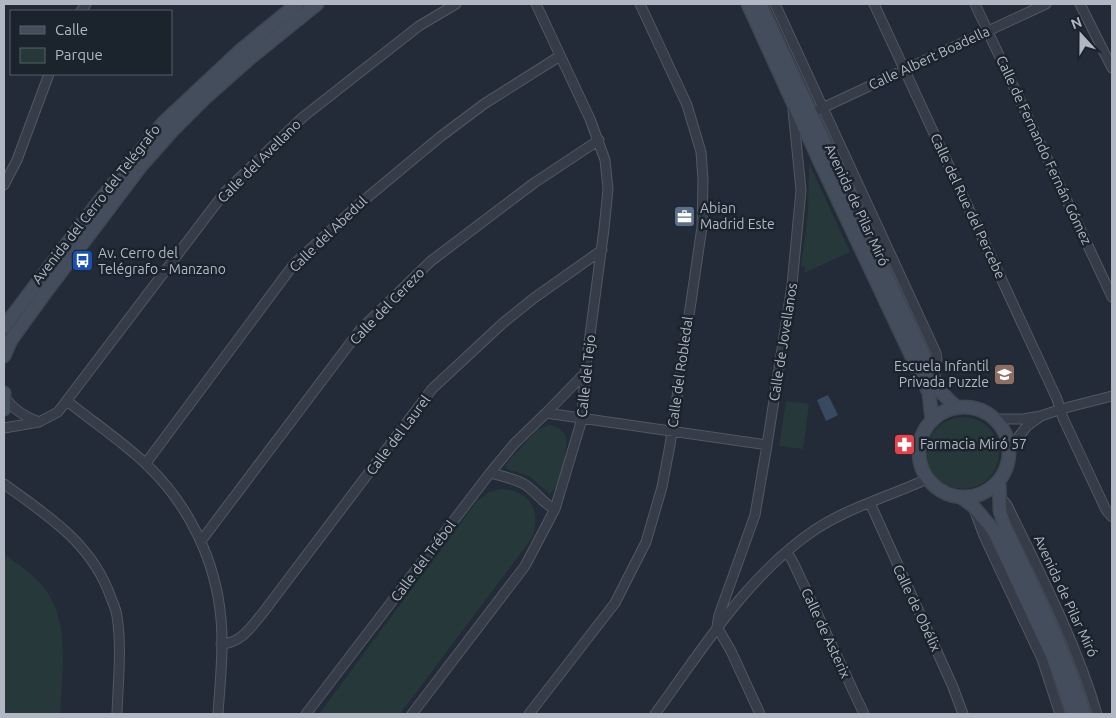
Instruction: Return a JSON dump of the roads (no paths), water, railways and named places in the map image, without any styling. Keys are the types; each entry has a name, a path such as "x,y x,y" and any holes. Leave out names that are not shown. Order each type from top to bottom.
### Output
{"street":[{"name":"Avenida del Cerro del Telégrafo","path":"4,327 97,204 163,122 241,50 297,4"},
{"name":"Avenida del Cerro del Telégrafo","path":"4,356 12,340 45,293 141,166 204,99 316,4"},
{"name":"Calle del Avellano","path":"4,428 39,422 58,412 225,192 304,117 419,26 456,4"},
{"name":"Calle del Tejo","path":"412,714 525,566 555,509 582,419 585,372 602,250 608,189 605,160 599,140 536,4"},
{"name":"Calle del Robledal","path":"529,714 614,603 646,542 662,487 672,432 702,227 704,180 700,152 687,105 640,4"},
{"name":"Avenida de Pilar Miró","path":"748,4 929,394 932,421"},
{"name":"Avenida de Pilar Miró","path":"760,4 940,391 957,408"},
{"name":"Avenida de Pilar Miró","path":"776,4 936,353 937,360 933,376"},
{"name":"Calle del Rue del Percebe","path":"874,4 1061,409 1063,418 1094,485 1106,510 1112,517"},
{"name":"Calle de Fernando Fernán Gómez","path":"976,4 1112,297"},
{"name":"Calle Albert Boadella","path":"811,113 1046,4"},
{"path":"1080,4 1112,68"},
{"name":"Calle del Abedul","path":"146,464 294,264 357,206 440,137 484,104 560,56"},
{"path":"4,185 17,160 49,75"},
{"name":"Calle de Jovellanos","path":"655,714 703,649 717,626 719,615 755,515 768,446 792,285 801,190 797,137 791,97"},
{"name":"Calle del Cerezo","path":"201,541 360,330 431,261 534,184 599,140"},
{"name":"Calle del Laurel","path":"221,644 230,644 241,638 262,614 432,389 503,323 602,250"},
{"name":"Calle del Trébol","path":"306,714 490,473 514,444 585,372"},
{"path":"996,419 1006,434 1010,449 1006,468 999,481 981,494 961,497 945,493 934,487 922,470 919,455 920,444 926,429 932,421 948,410 957,408 975,409 996,419 1023,419 1041,416 1112,396"},
{"path":"4,400 22,414 39,422"},
{"path":"67,401 146,464 159,477 178,501 201,541 212,569 221,620 218,714"},
{"path":"546,413 768,446"},
{"path":"1010,449 1026,426 1041,416"},
{"path":"490,473 525,484 549,507 555,509"},
{"path":"760,714 717,626 787,552 816,529 851,511 927,478"},
{"name":"Avenida de Pilar Miró","path":"999,481 1000,511 1005,526 1062,652 1076,686 1084,714"},
{"path":"4,484 61,526 80,544 97,566 108,588 117,614 119,640 116,714"},
{"name":"Avenida de Pilar Miró","path":"999,495 1007,505 1073,646 1088,681 1097,714"},
{"path":"961,497 973,506 994,531 1052,655 1066,690 1072,714"},
{"name":"Calle de Obélix","path":"870,503 953,687 963,714"},
{"path":"973,506 984,536 1042,659 1060,714"},
{"name":"Calle de Asterix","path":"787,552 864,714"},
{"path":"731,584 739,593 745,595"}],"water":[{"path":"828,395 838,415 826,421 817,400"}],"place":[{"name":"Abian Madrid Este","path":"684,216"},
{"name":"Av. Cerro del Telégrafo - Manzano","path":"82,261"},
{"name":"Escuela Infantil Privada Puzzle","path":"1005,374"},
{"name":"Farmacia Miró 57","path":"904,444"}]}
